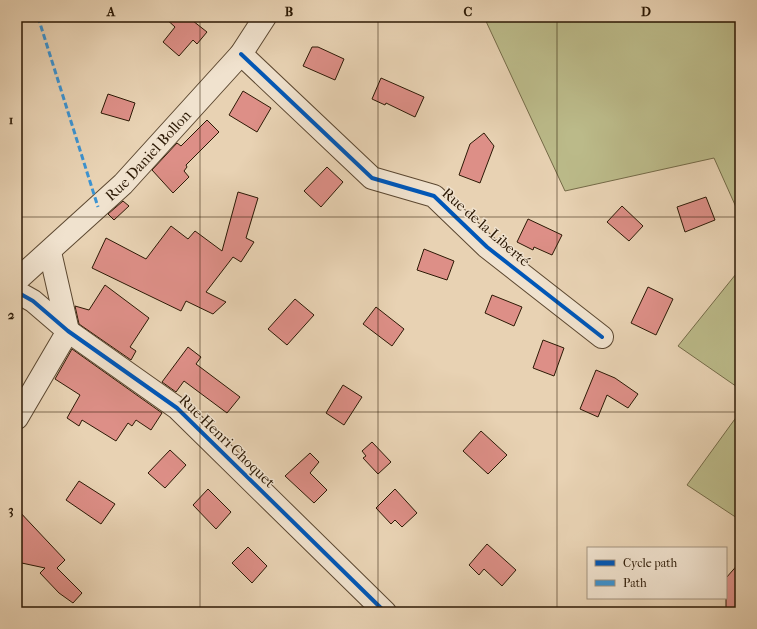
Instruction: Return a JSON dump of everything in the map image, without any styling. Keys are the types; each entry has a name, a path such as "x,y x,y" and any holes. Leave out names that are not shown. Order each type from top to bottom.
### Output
{"street":[{"name":"Rue Daniel Bollon","path":"17,280 50,252 123,184 241,54 264,17"},
{"name":"Rue de la Liberté","path":"241,54 372,178 434,196 487,246 602,338"},
{"path":"17,418 68,331 50,252"},
{"name":"Rue Henri Choquet","path":"17,292 33,301 68,331 177,408 385,612"}],"shaded area":[{"path":"484,17 740,17 740,216 714,158 565,191"},
{"path":"740,269 740,389 678,346"},
{"path":"740,412 740,520 687,485"}],"building":[{"path":"164,17 188,17 207,32 197,44 193,40 179,56 163,42 175,27"},
{"path":"312,47 318,47 344,59 335,80 303,66"},
{"path":"381,78 424,97 415,117 386,103 385,105 372,99"},
{"path":"243,91 271,108 257,132 229,115"},
{"path":"108,94 135,103 129,121 101,113"},
{"path":"207,120 219,132 186,165 187,167 184,171 189,177 173,193 152,170 177,143 181,146"},
{"path":"484,133 494,146 480,183 459,175 470,144"},
{"path":"327,167 343,182 321,207 304,191"},
{"path":"238,192 258,198 246,238 254,242 241,262 233,257 206,292 226,302 213,314 186,301 181,311 92,268 106,238 146,259 171,226 188,239 195,231 222,251"},
{"path":"706,197 715,220 685,232 677,207"},
{"path":"123,201 129,206 114,220 108,214"},
{"path":"622,206 643,226 629,241 607,222"},
{"path":"528,219 562,235 552,255 534,247 533,250 517,242"},
{"path":"424,249 454,261 447,280 417,270"},
{"path":"105,285 149,318 130,347 136,351 131,360 79,324 75,306 89,310"},
{"path":"648,287 673,299 656,335 631,323"},
{"path":"492,295 522,307 514,326 485,313"},
{"path":"295,299 314,315 287,345 268,329"},
{"path":"376,307 404,329 392,346 363,324"},
{"path":"543,340 564,348 554,376 533,368"},
{"path":"188,347 201,357 196,364 240,397 227,413 184,381 176,392 162,382"},
{"path":"72,349 162,413 151,430 136,420 132,426 128,423 116,441 82,420 79,426 67,418 80,395 55,379"},
{"path":"596,370 615,378 638,394 628,408 607,395 598,417 580,409"},
{"path":"343,385 362,397 344,425 326,413"},
{"path":"481,431 507,455 488,474 463,451"},
{"path":"372,442 391,462 378,474 363,458 366,456 362,451"},
{"path":"170,450 186,465 165,488 148,473"},
{"path":"310,453 319,462 310,473 327,490 314,503 285,476"},
{"path":"79,481 115,504 101,524 66,500"},
{"path":"208,489 231,512 216,529 193,505"},
{"path":"395,489 417,513 402,527 395,520 391,524 376,508"},
{"path":"17,509 65,560 57,568 82,593 73,603 59,593 40,573 45,568 17,562"},
{"path":"487,544 516,570 502,586 484,569 479,575 469,565"},
{"path":"248,547 267,566 252,583 232,563"},
{"path":"740,562 740,612 731,612 726,608 727,577"}],"marked path":[{"path":"38,17 98,207"}],"cycle path":[{"path":"241,54 372,178 434,196 487,247 602,337"},
{"path":"17,292 33,301 68,331 177,408 385,612"}]}
